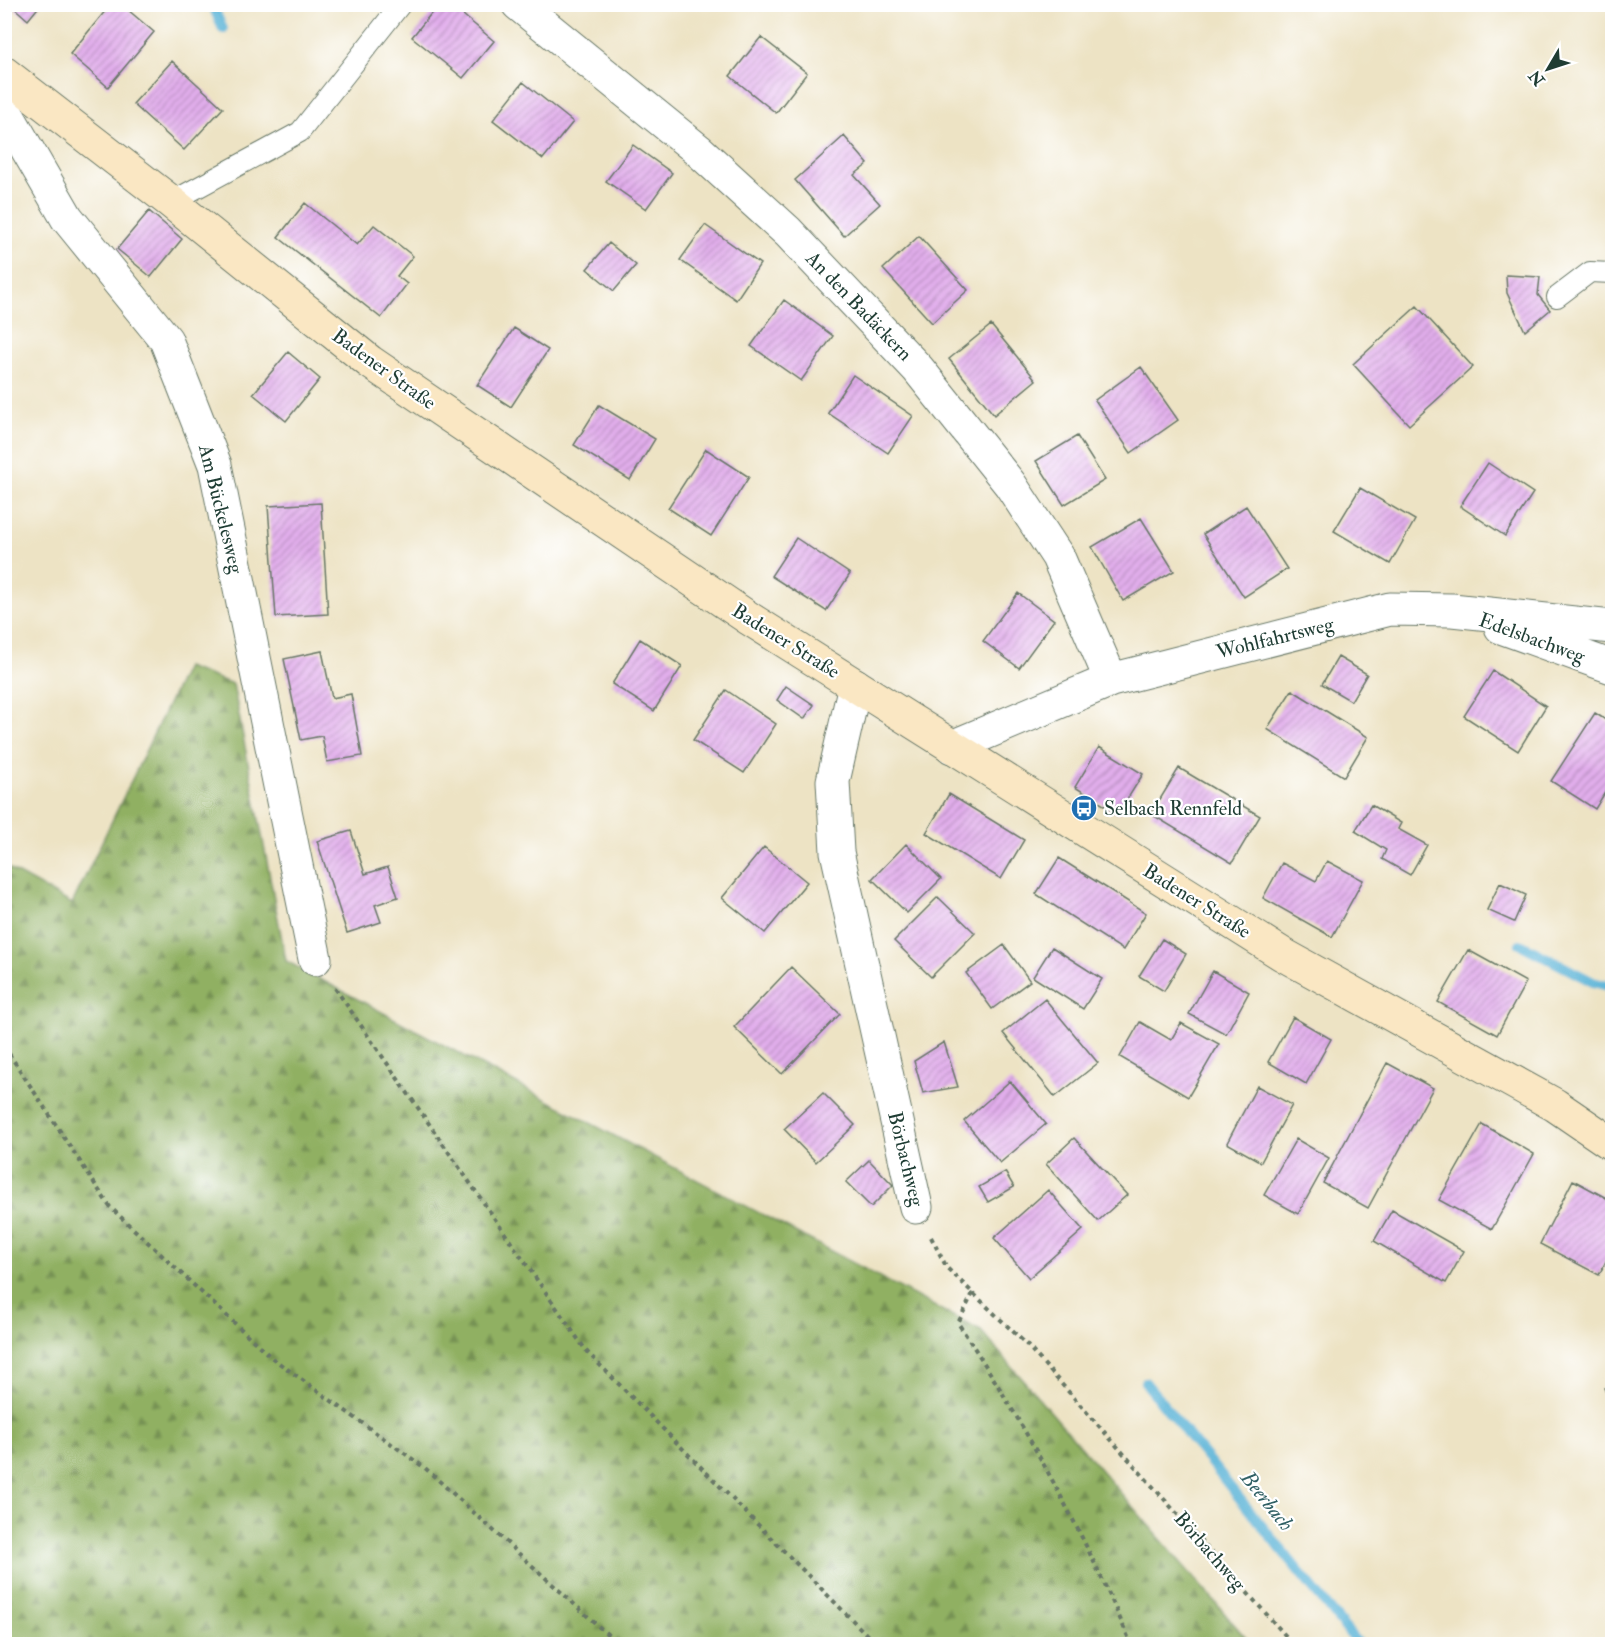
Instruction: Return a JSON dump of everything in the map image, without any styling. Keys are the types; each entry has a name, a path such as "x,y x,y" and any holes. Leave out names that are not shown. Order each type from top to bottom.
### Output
{"main road":[{"name":"Badener Straße","path":"4,73 171,202 370,362 750,620 1282,954 1555,1105 1612,1144"}],"street":[{"name":"An den Badäckern","path":"518,4 715,165 788,232 918,369 1010,484 1058,557 1111,680"},
{"name":"Am Bückelesweg","path":"4,109 67,218 166,340 215,465 315,959"},
{"name":"Wohlfahrtsweg","path":"952,747 1111,680 1390,609 1452,610 1612,627"},
{"name":"Edelsbachweg","path":"1452,610 1612,667"},
{"name":"Börbachweg","path":"855,684 833,781 837,852 916,1207"}],"lane":[{"path":"171,202 300,132 401,4"},
{"path":"1557,297 1590,272 1612,273"}],"path":[{"path":"315,959 587,1352 876,1644"},
{"path":"4,1046 110,1207 272,1358 425,1468 618,1644"},
{"name":"Börbachweg","path":"916,1207 947,1268 1026,1344 1293,1644"},
{"path":"973,1293 958,1323 999,1384 1104,1582 1131,1644"}],"green space":[{"path":"186,667 233,684 286,961 981,1331 1251,1644 5,1644 4,866 72,904"}],"building":[{"path":"10,4 41,4 28,20"},
{"path":"111,4 121,4 154,32 108,87 70,54"},
{"path":"439,4 450,4 494,41 463,78 412,37"},
{"path":"761,37 807,73 776,113 730,76"},
{"path":"172,61 223,108 184,150 133,104"},
{"path":"523,82 573,122 543,159 493,120"},
{"path":"844,136 868,164 854,175 880,204 844,236 795,180"},
{"path":"633,145 672,173 646,209 606,181"},
{"path":"305,203 357,245 374,225 413,256 397,276 407,284 381,318 278,237"},
{"path":"149,211 182,239 151,277 117,249"},
{"path":"705,225 760,264 736,300 680,260"},
{"path":"919,236 968,290 932,323 883,269"},
{"path":"609,243 636,265 614,291 587,269"},
{"path":"1506,275 1540,277 1538,295 1550,310 1525,331 1507,293"},
{"path":"784,300 833,336 801,381 751,346"},
{"path":"1417,306 1473,367 1409,425 1353,364"},
{"path":"991,325 1036,380 994,415 949,359"},
{"path":"514,328 548,350 511,407 477,385"},
{"path":"288,352 320,379 286,421 253,394"},
{"path":"1141,367 1178,420 1131,453 1095,400"},
{"path":"853,375 913,416 888,453 828,413"},
{"path":"599,405 655,439 630,480 574,445"},
{"path":"1077,436 1105,480 1064,505 1036,461"},
{"path":"706,449 749,477 711,536 668,508"},
{"path":"1488,463 1533,493 1505,536 1460,506"},
{"path":"1360,488 1415,520 1390,564 1334,531"},
{"path":"321,503 328,614 276,617 268,506"},
{"path":"1246,506 1287,569 1244,597 1203,534"},
{"path":"1141,518 1174,571 1123,601 1092,547"},
{"path":"796,538 850,574 826,611 771,576"},
{"path":"1018,593 1054,620 1019,668 983,641"},
{"path":"640,639 682,666 654,711 612,684"},
{"path":"322,651 332,698 351,694 362,756 327,762 322,736 301,740 284,659"},
{"path":"1338,657 1367,674 1351,701 1322,684"},
{"path":"1493,671 1546,706 1518,751 1464,716"},
{"path":"786,686 814,705 804,719 777,700"},
{"path":"726,690 776,724 744,773 693,740"},
{"path":"1292,690 1368,737 1344,777 1267,729"},
{"path":"1595,713 1612,724 1612,781 1595,809 1551,781"},
{"path":"1099,747 1143,774 1118,814 1075,787"},
{"path":"1179,768 1260,816 1232,863 1151,814"},
{"path":"949,794 1024,840 1001,879 926,833"},
{"path":"1371,805 1401,823 1398,829 1427,845 1410,875 1382,859 1386,850 1355,831"},
{"path":"351,831 365,874 388,867 398,897 375,905 381,922 347,933 317,841"},
{"path":"906,844 941,879 907,913 872,879"},
{"path":"764,847 807,882 765,933 722,898"},
{"path":"1059,858 1146,913 1123,950 1036,894"},
{"path":"1327,861 1363,880 1332,937 1263,898 1282,863 1316,881"},
{"path":"1500,883 1526,895 1514,922 1487,910"},
{"path":"938,897 975,933 931,977 894,941"},
{"path":"1162,939 1186,954 1164,991 1139,976"},
{"path":"1004,945 1030,981 992,1009 966,973"},
{"path":"1052,947 1102,979 1083,1009 1033,977"},
{"path":"1468,950 1526,982 1497,1035 1438,1002"},
{"path":"791,967 840,1014 782,1074 734,1027"},
{"path":"1213,971 1249,992 1226,1034 1189,1014"},
{"path":"1045,999 1098,1063 1055,1097 1003,1033"},
{"path":"1293,1017 1331,1039 1306,1084 1268,1062"},
{"path":"1140,1022 1171,1040 1181,1023 1219,1044 1188,1097 1120,1057"},
{"path":"944,1042 958,1087 923,1093 914,1061"},
{"path":"1387,1063 1433,1088 1368,1208 1323,1183"},
{"path":"1010,1081 1046,1124 1000,1163 964,1121"},
{"path":"1257,1086 1292,1105 1261,1162 1227,1143"},
{"path":"823,1093 855,1125 816,1162 784,1129"},
{"path":"1482,1124 1534,1154 1492,1229 1439,1200"},
{"path":"1074,1138 1127,1195 1098,1221 1046,1164"},
{"path":"1296,1139 1329,1158 1298,1214 1264,1195"},
{"path":"869,1160 893,1185 871,1207 846,1182"},
{"path":"1005,1172 1014,1187 988,1202 979,1187"},
{"path":"1573,1180 1612,1201 1612,1249 1599,1275 1540,1244"},
{"path":"1048,1190 1083,1230 1029,1278 994,1238"},
{"path":"1392,1210 1464,1251 1446,1283 1374,1241"},
{"path":"1612,1385 1612,1408 1604,1388"}],"waterway":[{"path":"212,4 223,29"},
{"path":"1520,944 1593,982 1612,987"},
{"name":"Beerbach","path":"1145,1382 1358,1644"}],"place":[{"name":"Selbach Rennfeld","path":"1084,808"}]}
